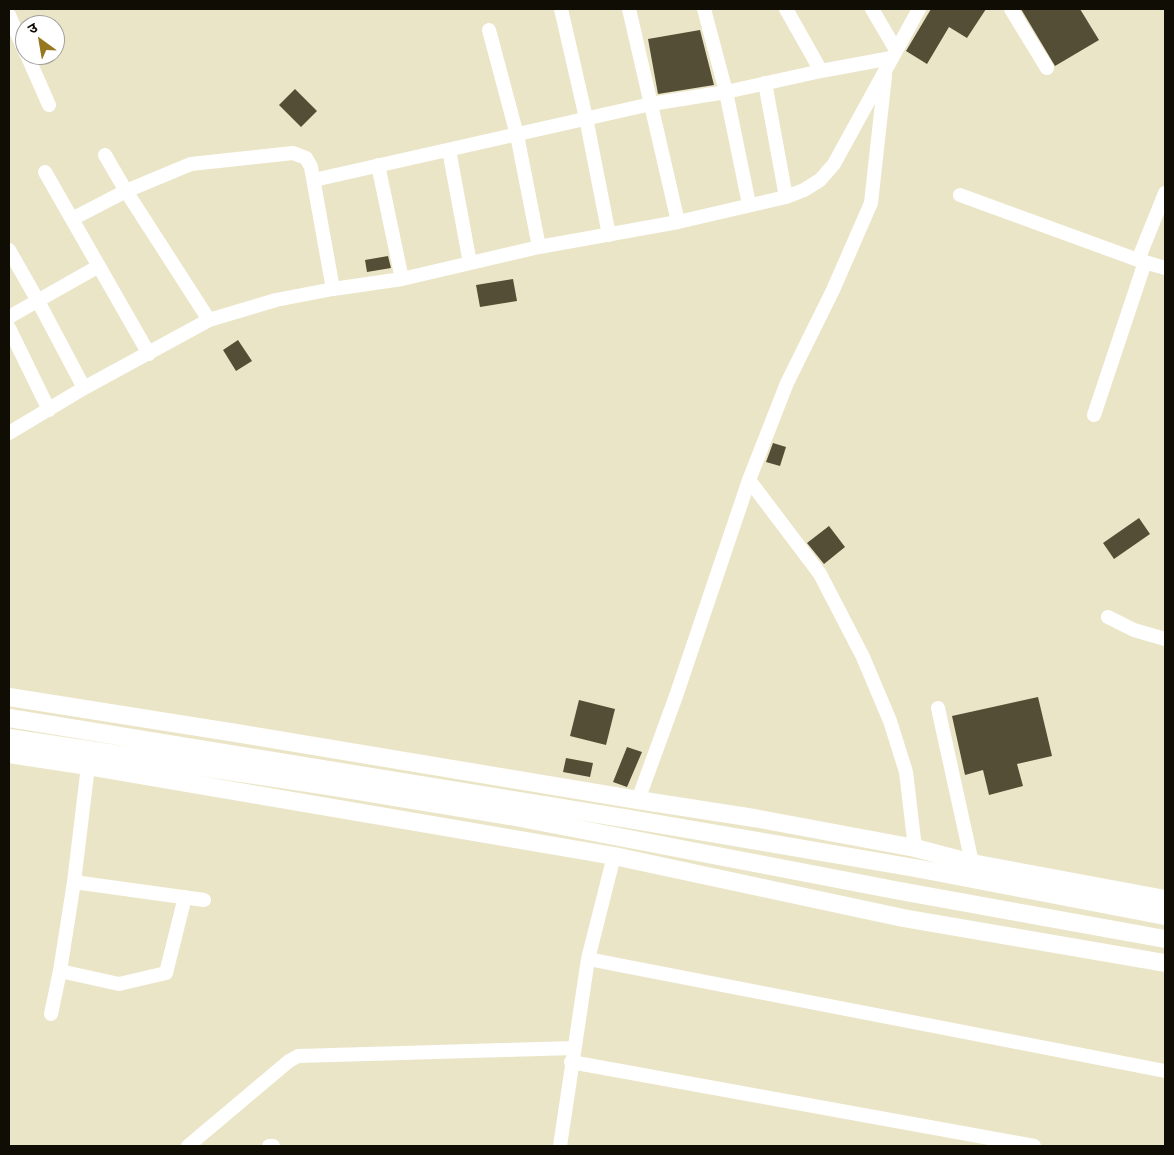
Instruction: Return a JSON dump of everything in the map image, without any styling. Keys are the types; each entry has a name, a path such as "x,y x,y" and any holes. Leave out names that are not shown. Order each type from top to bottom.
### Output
{"main road":[{"path":"9,697 754,818 915,848 972,863 1165,899"},
{"path":"9,718 508,799 915,868 1165,916"},
{"path":"9,738 510,816 900,891 1165,939"},
{"path":"9,754 614,856 903,918 1162,962"}],"street":[{"path":"561,9 586,118 609,235"},
{"path":"629,9 678,222"},
{"path":"704,9 726,92 749,204"},
{"path":"786,9 821,71"},
{"path":"638,800 676,696 749,480 787,383 833,290 871,203 891,59 872,9"},
{"path":"9,432 84,388 209,320 276,300 402,279 539,247 678,222 749,204 786,197 813,186 834,164 919,9"},
{"path":"1010,9 1047,68"},
{"path":"9,15 15,28"},
{"path":"489,30 517,134 539,247"},
{"path":"314,180 651,104 726,92 821,71 891,59"},
{"path":"31,65 49,105"},
{"path":"765,83 786,197"},
{"path":"449,150 470,263"},
{"path":"72,219 126,191 191,164 294,153 306,158 311,167 333,289"},
{"path":"105,155 209,320"},
{"path":"378,165 402,279"},
{"path":"45,172 149,354"},
{"path":"1094,416 1165,193"},
{"path":"960,195 1165,268"},
{"path":"9,250 84,388"},
{"path":"9,317 99,266"},
{"path":"9,328 48,410"},
{"path":"749,480 820,574 863,657 890,720 906,772 915,848"},
{"path":"1108,617 1134,630 1165,639"},
{"path":"938,708 972,863"},
{"path":"51,1014 74,882 88,766"},
{"path":"560,1146 571,1062 588,959 614,856"},
{"path":"74,882 204,900"},
{"path":"60,971 119,984 166,972 184,897"},
{"path":"1162,962 1165,931"},
{"path":"588,959 1165,1071"},
{"path":"188,1146 289,1061 298,1056 574,1048"},
{"path":"571,1062 1034,1146"}],"building":[{"path":"931,9 986,9 967,38 949,27 927,64 906,51"},
{"path":"1021,9 1080,9 1099,40 1055,66"},
{"path":"700,30 714,85 658,94 648,39"},
{"path":"295,89 317,111 301,127 279,105"},
{"path":"388,256 391,268 367,272 365,260"},
{"path":"513,279 517,301 480,307 476,285"},
{"path":"238,340 252,361 236,371 223,350"},
{"path":"773,443 786,447 780,466 766,462"},
{"path":"1139,518 1150,534 1114,559 1103,543"},
{"path":"829,526 845,547 824,564 807,543"},
{"path":"1038,697 1052,756 1017,764 1023,786 989,795 983,770 965,775 952,716"},
{"path":"579,700 615,709 606,745 570,736"},
{"path":"627,747 642,752 627,787 613,782"},
{"path":"566,758 593,763 590,777 563,772"}]}
